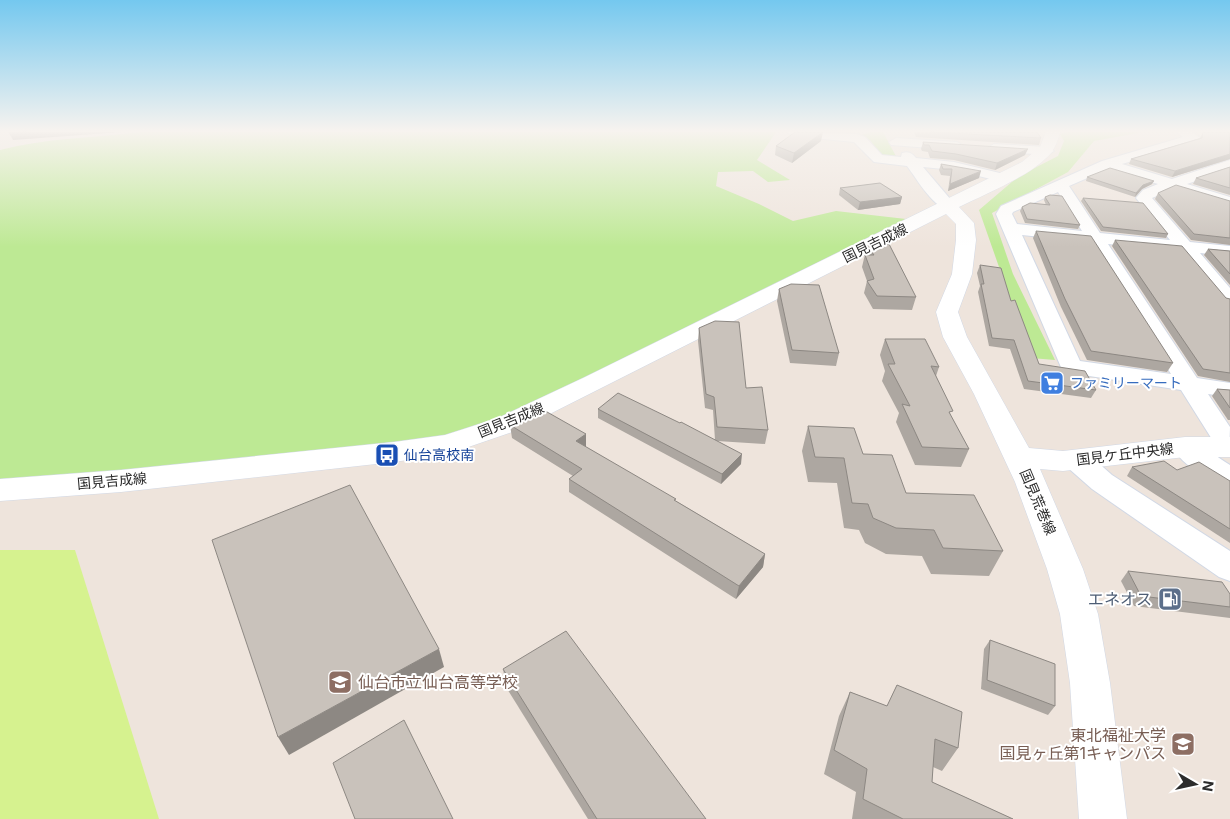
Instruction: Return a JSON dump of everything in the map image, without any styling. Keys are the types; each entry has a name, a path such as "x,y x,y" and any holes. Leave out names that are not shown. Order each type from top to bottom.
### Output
{"street":[{"path":"918,170 940,199 949,206"},
{"path":"971,170 1003,178"},
{"name":"国見吉成線","path":"0,490 131,480 394,452 448,444 508,424 533,412 949,206 1017,170"},
{"path":"1093,170 1007,208 1004,214 1071,367 1230,390"},
{"path":"1127,170 1230,202"},
{"path":"1212,170 1148,192 1144,198 1230,300"},
{"path":"1061,185 1229,446"},
{"name":"国見荒巻線","path":"949,206 965,223 966,240 962,274 947,312 956,337 988,394 1019,457 1066,568 1079,614 1090,683 1102,819"},
{"path":"1012,229 1230,251"},
{"name":"国見ケ丘中央線","path":"1019,457 1063,461 1186,447 1229,446"},
{"path":"1186,447 1205,462 1230,477"},
{"path":"1077,460 1102,482 1230,568"}],"green space":[{"path":"0,170 774,170 790,180 768,182 753,171 718,172 716,186 793,221 836,211 906,219 507,416 430,441 0,482"},
{"path":"1030,170 1069,170 992,213 1013,274 1055,360 1031,358 979,210 1019,176"},
{"path":"0,550 75,550 159,819 0,819"}],"building":[{"path":"952,170 981,171 950,184"},
{"path":"1104,170 1118,170 1154,181 1143,185 1136,193 1087,177"},
{"path":"1220,170 1230,170 1230,188 1196,178"},
{"path":"880,183 902,197 860,202 840,188"},
{"path":"1176,185 1230,201 1230,238 1194,234 1158,193"},
{"path":"1050,195 1062,196 1080,225 1027,219 1022,207 1030,203 1050,205 1045,197"},
{"path":"1083,198 1143,203 1168,234 1103,227"},
{"path":"1036,231 1091,236 1173,363 1091,351 1065,299"},
{"path":"1115,240 1182,246 1226,298 1230,299 1230,373 1203,369"},
{"path":"889,244 916,297 877,296 867,281 874,279 865,255 874,255 867,246"},
{"path":"1208,249 1230,251 1230,274"},
{"path":"980,265 1001,268 1011,301 1015,300 1039,364 1085,371 1096,390 1028,381 1014,340 992,338 981,284 984,284"},
{"path":"791,284 819,285 839,353 792,350 779,289"},
{"path":"715,321 739,322 746,388 762,387 768,430 717,427 714,397 706,394 699,328"},
{"path":"885,339 925,339 939,367 931,366 953,411 949,412 969,449 922,447 902,404 910,406 888,364 895,364"},
{"path":"1217,389 1230,390 1230,408"},
{"path":"618,393 681,422 742,454 722,474 598,409"},
{"path":"540,408 586,434 576,441 676,499 674,500 765,554 739,586 569,479 582,469 510,425"},
{"path":"808,426 854,428 863,454 892,455 906,493 974,495 1003,551 943,548 934,530 896,528 873,518 868,504 852,503 844,458 815,457"},
{"path":"1164,461 1177,470 1199,462 1230,481 1230,529 1132,467"},
{"path":"350,485 439,649 278,737 212,540"},
{"path":"1128,571 1222,582 1230,594 1230,607 1141,596"},
{"path":"566,631 706,819 597,819 503,669"},
{"path":"990,640 1055,664 1055,706 987,680"},
{"path":"897,685 962,712 958,748 935,739 932,782 1013,819 903,819 863,799 867,769 834,750 850,692 887,706"},
{"path":"404,720 453,819 355,819 333,763"}],"place":[{"name":"ファミリーマート","path":"1052,383"},
{"name":"仙台高校南","path":"387,455"},
{"name":"エネオス","path":"1170,599"},
{"name":"仙台市立仙台高等学校","path":"340,682"},
{"name":"東北福祉大学 国見ヶ丘第1キャンパス","path":"1183,744"}]}
